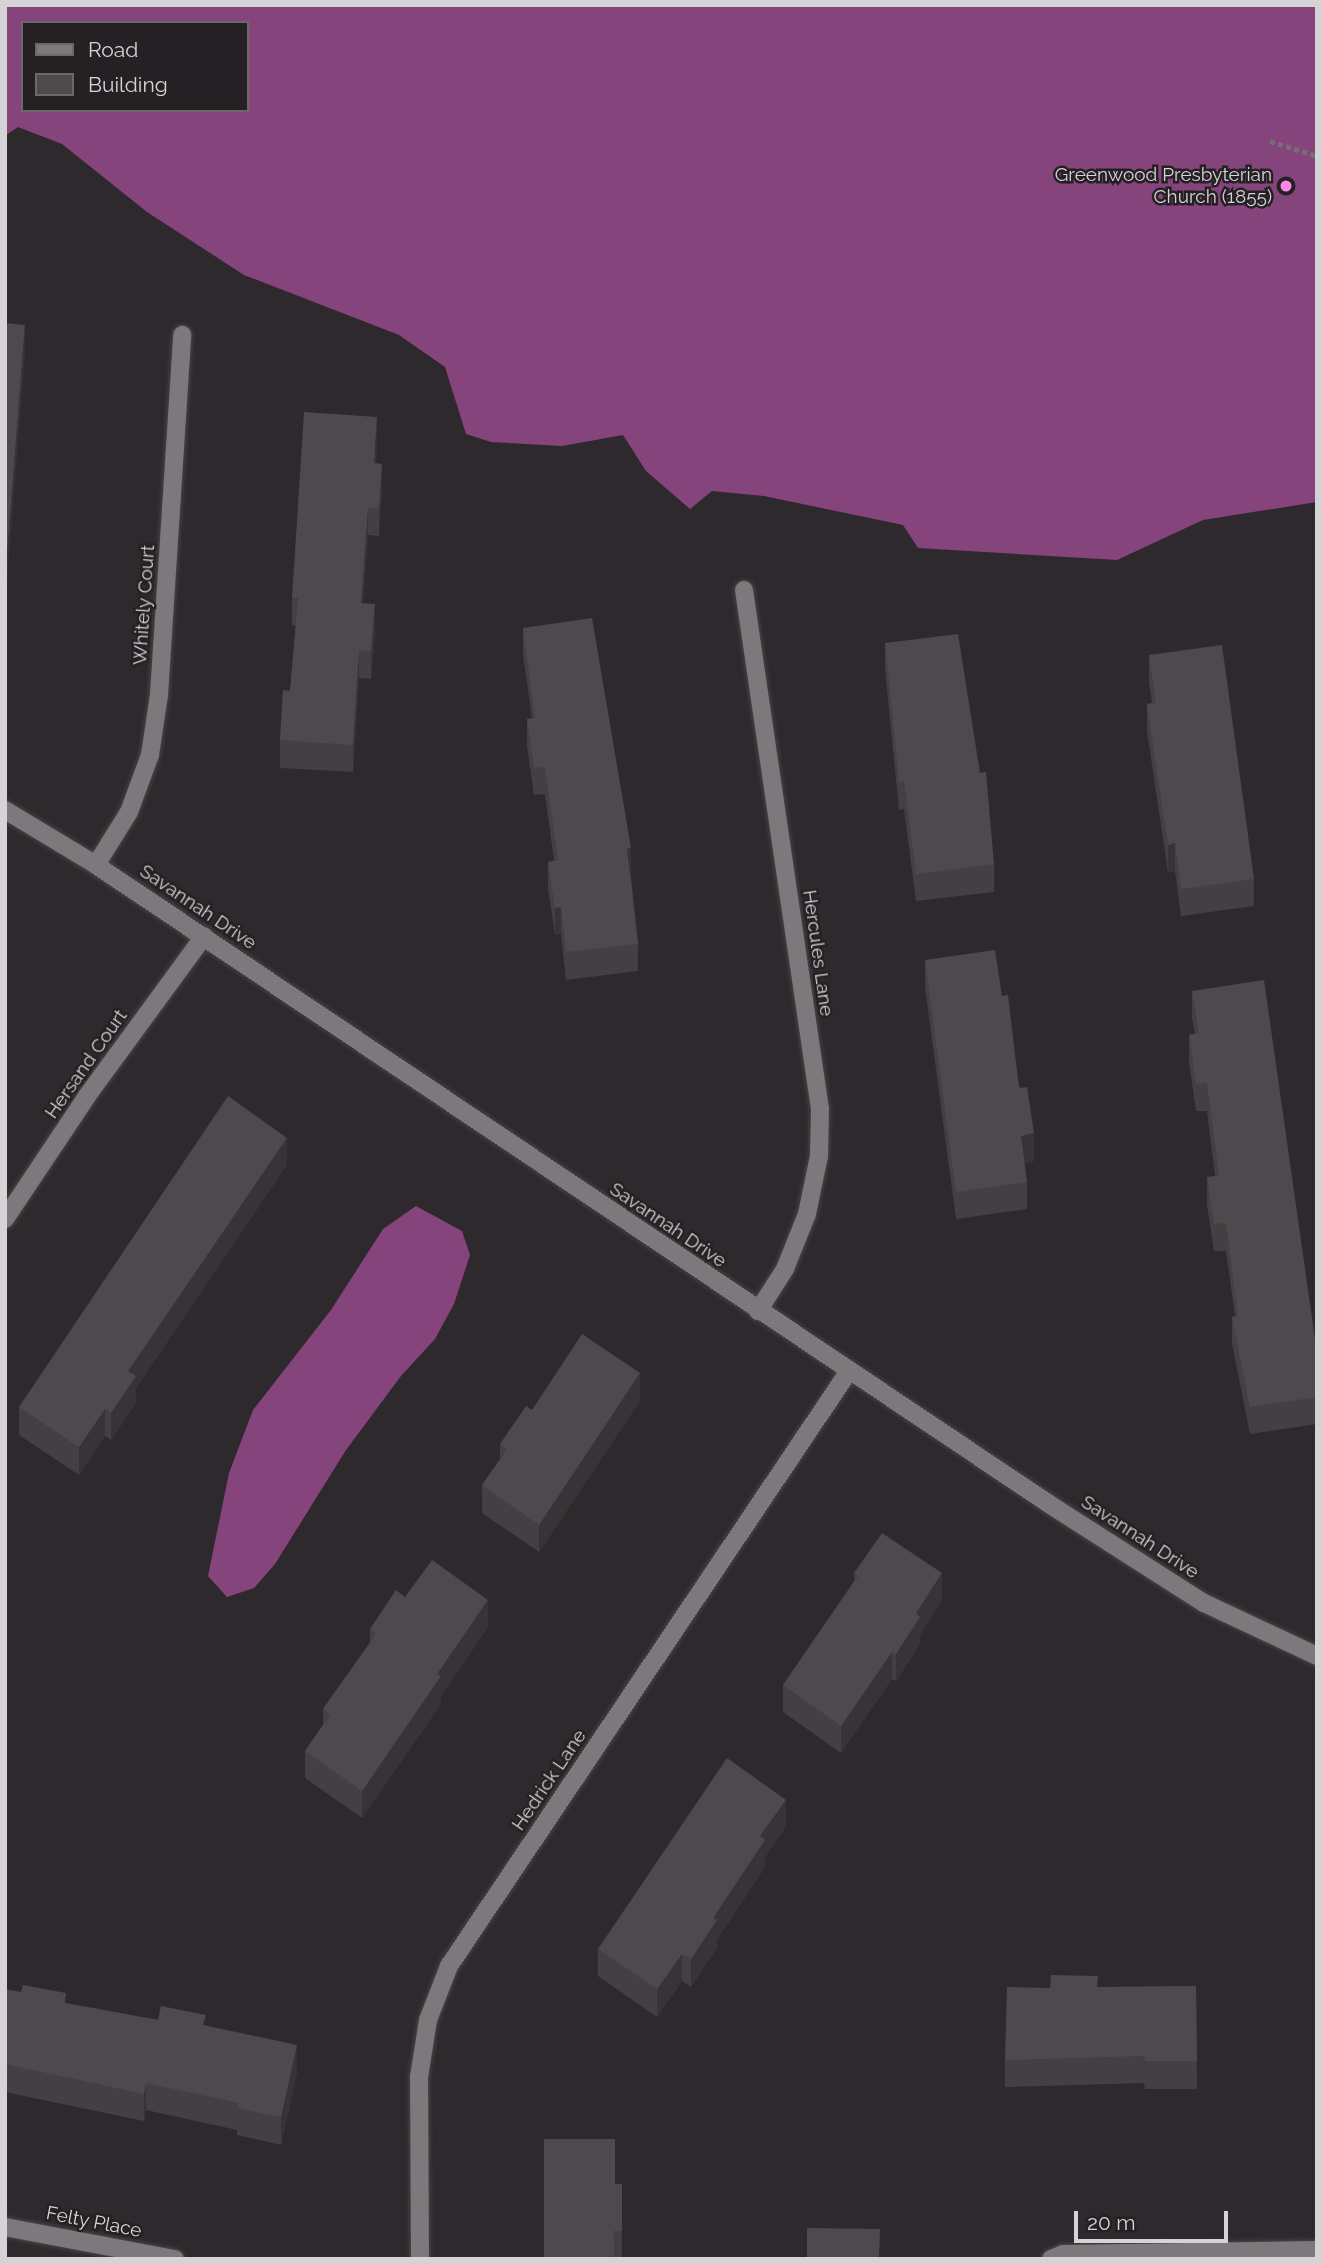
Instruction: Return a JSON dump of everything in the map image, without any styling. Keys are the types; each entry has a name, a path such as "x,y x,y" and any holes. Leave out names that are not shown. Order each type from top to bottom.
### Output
{"street":[{"name":"Whitely Court","path":"96,865 129,812 152,743 159,695 182,335"},
{"name":"Hercules Lane","path":"744,590 820,1108 819,1156 807,1214 785,1269 758,1311"},
{"name":"Savannah Drive","path":"5,810 96,865 204,936 758,1311 1204,1603 1317,1656"},
{"name":"Hersand Court","path":"5,1219 87,1097 204,936"},
{"name":"Hedrick Lane","path":"420,2259 419,2077 428,2020 449,1966 849,1371"},
{"name":"Felty Place","path":"5,2227 175,2259"},
{"path":"1051,2259 1063,2254 1317,2250"}],"path":[{"path":"1270,141 1317,156"}],"shaded area":[{"path":"5,5 1317,5 1317,502 1203,520 1117,560 918,548 903,525 764,496 712,491 690,509 646,471 623,435 562,446 491,442 466,434 445,367 399,335 244,275 147,212 62,144 18,127 5,136"},
{"path":"416,1206 462,1231 470,1255 454,1304 435,1339 401,1376 346,1450 275,1564 254,1588 227,1597 208,1576 229,1473 253,1410 331,1310 383,1229"}],"building":[{"path":"5,323 25,325 5,580"},
{"path":"304,412 377,417 374,463 382,464 379,508 368,508 361,603 375,604 371,651 359,650 353,745 280,740 283,690 290,691 298,598 292,598"},
{"path":"592,618 631,848 627,849 638,944 566,952 561,907 555,908 548,862 558,860 545,767 534,768 527,719 535,718 523,628"},
{"path":"958,634 980,773 986,772 994,864 916,874 904,781 899,782 885,643"},
{"path":"1222,645 1254,879 1181,889 1175,843 1168,845 1147,704 1156,703 1149,655"},
{"path":"995,950 1002,996 1008,995 1019,1088 1027,1087 1034,1133 1021,1136 1027,1182 956,1192 925,960"},
{"path":"1264,980 1317,1353 1317,1397 1250,1407 1232,1317 1238,1316 1226,1223 1214,1224 1207,1177 1219,1176 1207,1083 1196,1084 1189,1035 1199,1033 1192,991"},
{"path":"228,1096 287,1138 128,1371 136,1376 111,1413 105,1409 79,1447 19,1407"},
{"path":"582,1334 640,1373 539,1525 482,1485 507,1449 500,1444 526,1406 532,1410"},
{"path":"882,1533 942,1573 916,1613 920,1617 896,1654 892,1652 841,1726 783,1685 858,1576 854,1573"},
{"path":"432,1560 488,1600 437,1674 441,1676 362,1791 305,1751 330,1715 323,1709 376,1634 370,1629 396,1590 405,1597"},
{"path":"727,1758 786,1800 760,1836 765,1840 713,1918 717,1920 691,1959 682,1954 657,1989 598,1949"},
{"path":"1051,1975 1098,1976 1097,1987 1196,1986 1197,2061 1145,2061 1144,2056 1005,2060 1007,1987 1050,1988"},
{"path":"23,1985 66,1993 65,2003 158,2020 161,2006 206,2015 203,2025 297,2045 281,2117 237,2108 239,2103 146,2083 144,2094 5,2064 5,1989 21,1992"},
{"path":"544,2139 615,2139 615,2184 622,2184 622,2231 614,2231 614,2259 544,2259"},
{"path":"807,2228 880,2229 879,2259 807,2259"}],"place":[{"name":"Greenwood Presbyterian Church (1855)","path":"1286,186"}]}
